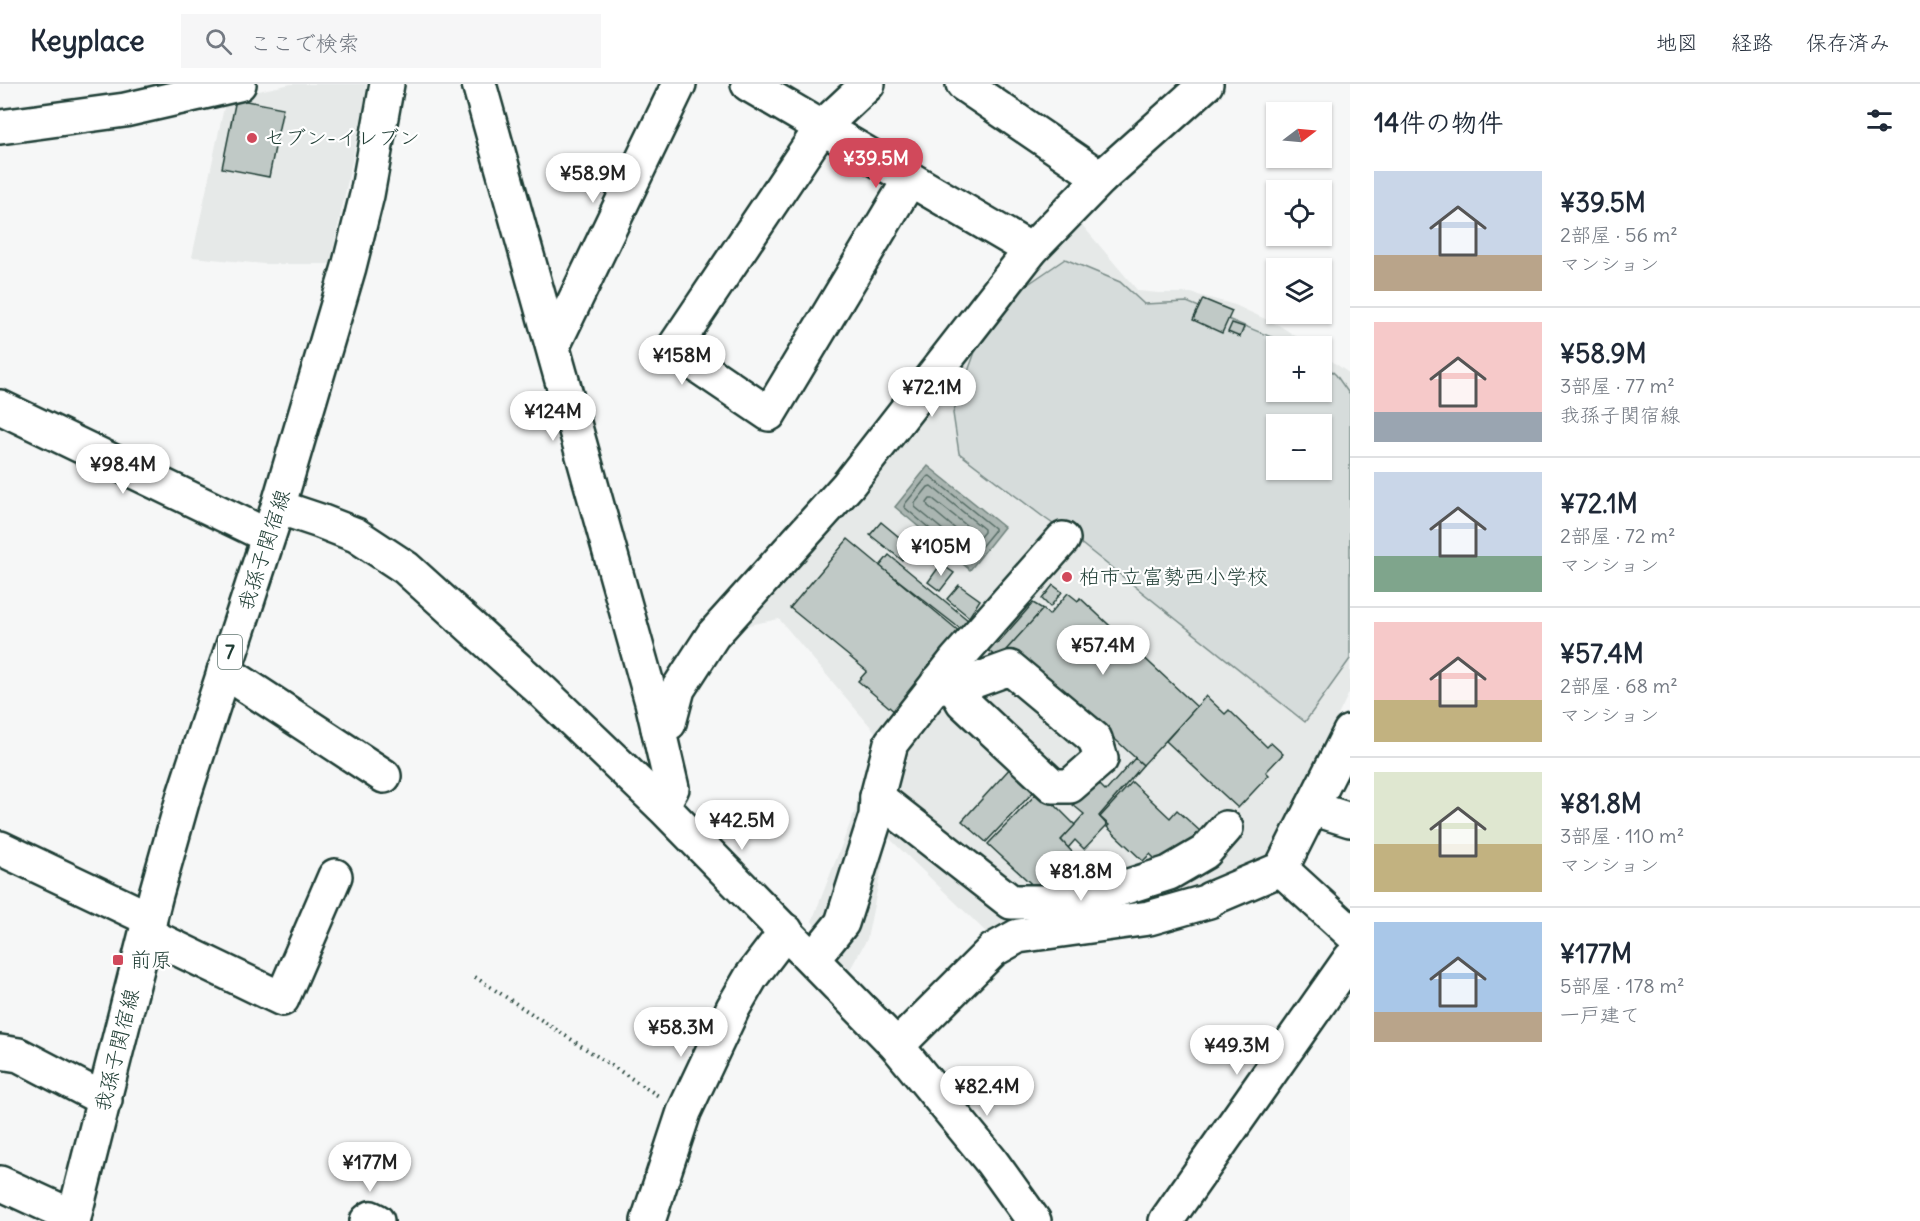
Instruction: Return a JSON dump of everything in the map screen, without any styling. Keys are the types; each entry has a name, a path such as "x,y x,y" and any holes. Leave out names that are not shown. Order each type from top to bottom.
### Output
{"street":[{"path":"0,126 125,110 239,84"},
{"name":"我孫子関宿線","path":"74,1219 148,926 184,795 273,521 349,267 365,205 387,84"},
{"path":"479,84 646,679 672,788 662,806"},
{"path":"553,346 679,84"},
{"path":"748,84 1031,250"},
{"path":"868,84 822,127 673,349 769,414 910,179"},
{"path":"963,84 1101,178"},
{"path":"658,728 669,723 678,689 713,635 848,485 1031,250 1101,178 1206,84"},
{"path":"0,407 273,521 320,521 356,535 406,568 542,691 662,806 897,1046 991,1161 1034,1221"},
{"path":"813,959 842,923 876,816 877,797 891,743 947,685 1063,538"},
{"path":"224,671 384,776"},
{"path":"897,1046 993,950 1018,936 1149,918 1209,901 1281,869 1350,732"},
{"path":"877,797 1011,902 1051,902 1110,892 1168,873 1205,852 1226,828"},
{"path":"1312,808 1350,820"},
{"path":"0,848 282,999 335,876"},
{"path":"1281,869 1350,932"},
{"path":"648,1221 684,1112 733,1008 751,977 786,931"},
{"path":"1166,1221 1350,959"},
{"path":"0,1052 19,1055 105,1100"},
{"path":"0,1183 74,1219"},
{"path":"367,1221 371,1218 377,1221"}],"path":[{"path":"475,977 684,1112"}],"shaded area":[{"path":"291,84 366,84 365,101 330,264 264,264 192,257 226,98"},
{"name":"柏市立富勢西小学校","path":"1077,219 1138,291 1191,293 1235,305 1266,319 1266,324 1276,324 1296,336 1266,336 1266,402 1332,402 1332,361 1350,374 1350,691 1317,758 1288,834 1273,853 1183,898 988,934 888,837 867,939 848,973 812,921 864,788 876,733 779,619 744,626"},
{"path":"1065,259 1120,282 1144,304 1187,302 1269,336 1266,336 1266,402 1332,402 1332,371 1336,375 1350,395 1350,659 1305,722 1083,545 959,453 953,413 975,352 1021,289"}],"water":[{"path":"928,466 1004,527 970,570 895,507"}],"building":[{"name":"セブン-イレブン","path":"236,99 283,108 269,177 222,168"},
{"path":"1203,299 1232,311 1222,333 1193,320"},
{"path":"1232,323 1244,327 1240,337 1228,332"},
{"path":"881,522 911,547 902,560 870,535"},
{"path":"848,539 960,632 895,712 858,681 867,671 790,608"},
{"path":"889,555 997,644 1033,603 1043,609 999,659 880,566"},
{"path":"941,564 954,573 940,591 928,582"},
{"path":"959,585 980,600 969,617 947,599"},
{"path":"1053,585 1062,592 1050,607 1042,599"},
{"path":"1068,593 1078,601 1080,598 1197,707 1143,765 1041,671 1036,677 1006,650 1043,609 1049,615"},
{"path":"1206,696 1225,714 1229,710 1267,747 1271,743 1283,754 1266,772 1269,775 1238,808 1166,741"},
{"path":"1135,758 1143,765 1099,816 1107,825 1084,849 1075,840 1068,848 1061,840 1084,814 1073,805 1077,801 1074,799 1096,781 1106,791"},
{"path":"1012,766 1037,788 986,842 962,821"},
{"path":"1132,782 1170,818 1177,810 1201,832 1181,853 1162,866 1150,854 1143,861 1107,827 1109,825 1100,817"},
{"path":"1040,790 1075,825 1061,840 1074,854 1040,892 988,844"}],"place":[{"name":"セブン-イレブン","path":"252,138"},
{"name":"柏市立富勢西小学校","path":"1067,577"},
{"name":"前原","path":"118,960"}]}
